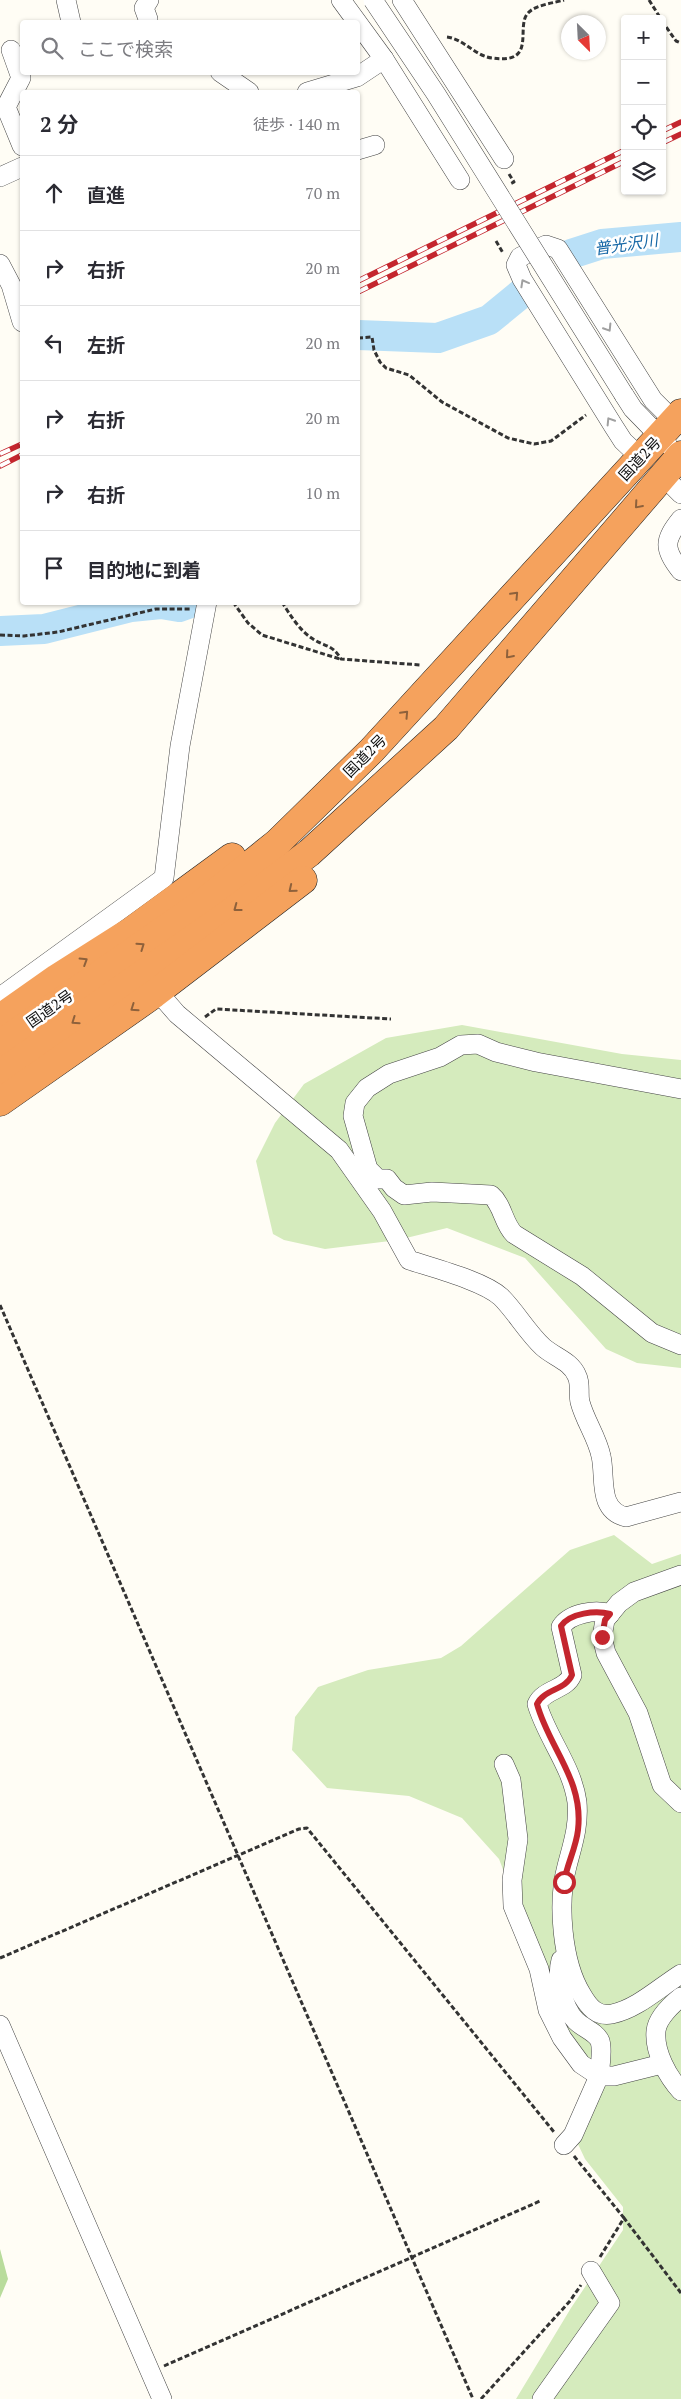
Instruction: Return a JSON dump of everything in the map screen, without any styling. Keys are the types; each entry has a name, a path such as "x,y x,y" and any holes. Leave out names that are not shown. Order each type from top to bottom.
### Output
{"highway":[{"name":"国道2号","path":"0,1044 202,904 277,843 372,750 672,424"},
{"name":"国道2号","path":"0,1074 230,913 309,853 446,728 676,470"},
{"path":"0,1102 157,991 273,905 318,868 363,824 446,728"},
{"path":"0,1018 32,984 131,931 245,848 372,750"}],"street":[{"path":"66,0 71,20"},
{"path":"149,0 144,8 149,20"},
{"path":"341,0 356,20"},
{"path":"373,0 436,94 633,409 672,424"},
{"path":"402,0 504,159"},
{"path":"360,26 384,59 460,180"},
{"path":"11,49 21,78 6,107 20,141"},
{"path":"314,90 357,77 384,59"},
{"path":"224,75 246,90"},
{"path":"434,137 454,139 470,128 475,115"},
{"path":"0,177 20,168"},
{"path":"641,458 623,441 522,279 516,265 520,257 546,245 558,249 653,400 672,424 676,470"},
{"path":"0,264 11,285 20,315"},
{"path":"681,519 669,534 667,542 672,560 681,571"},
{"path":"0,997 32,984 164,878 180,746 207,605"},
{"path":"157,991 166,1003 197,1031 339,1150 382,1211 409,1260 470,1281 500,1296 543,1347 569,1364 578,1376 580,1401 601,1456 602,1484 606,1497 611,1508 619,1516 626,1517 681,1502"},
{"path":"681,1089 536,1062 496,1052 478,1044 461,1045 440,1057 389,1074 367,1088 355,1103 352,1116 368,1169 378,1179 387,1179 394,1188 404,1195 432,1192 491,1195 496,1199 510,1230 514,1234 582,1276 652,1333 681,1345"},
{"path":"681,1575 634,1592 619,1603 605,1620 602,1637 606,1653 638,1713 662,1785 681,1803"},
{"path":"610,1614 600,1611 573,1617 563,1623 561,1626 572,1675 565,1684 540,1698 537,1704 541,1718 564,1760 577,1802 578,1830 566,1866 564,1882 562,1923 566,1952 575,1984 591,2008 604,2014 622,2011 681,1974"},
{"path":"504,1764 510,1780 518,1839 512,1880 513,1906 539,1969 548,2010 562,2038 581,2064 599,2076 614,2076 662,2064"},
{"path":"564,2145 573,2135 599,2076 600,2041 594,2034 576,2021 566,2007 562,1994 560,1962 566,1952"},
{"path":"681,1998 664,2013 656,2030 662,2064 681,2092"},
{"path":"0,2025 162,2399"},
{"path":"542,2399 610,2303 591,2271"}],"path":[{"path":"431,43 446,37 455,38 491,58 514,56 520,51 524,42 524,23 527,13 564,0"},
{"path":"649,0 659,15"},
{"path":"666,26 676,41 681,43"},
{"path":"360,338 372,337 374,350 380,362 386,368 409,375 442,402 508,438 534,444 551,441 600,405"},
{"path":"0,635 24,636 58,632 156,609 190,609 204,605"},
{"path":"235,605 248,623 262,635 341,659 430,666 442,674"},
{"path":"284,605 300,627 312,639 335,649 341,659"},
{"path":"197,1031 205,1017 216,1009 391,1019"},
{"path":"0,1305 473,2399"},
{"path":"0,1958 299,1829 307,1828 624,2218"},
{"path":"150,2372 540,2201"}],"green space":[{"path":"462,1025 622,1054 681,1060 681,1368 637,1363 606,1349 525,1258 447,1228 398,1240 325,1249 284,1240 273,1234 256,1161 275,1123 304,1084 386,1038"},
{"path":"614,1535 652,1564 681,1554 681,2399 516,2399 571,2308 623,2230 623,2207 585,2159 577,2142 591,2086 546,2011 523,1921 499,1859 462,1818 409,1796 327,1788 292,1750 295,1717 318,1687 368,1670 441,1658 461,1646 570,1550"},
{"path":"0,2249 8,2279 0,2298"}],"waterway":[{"name":"普光沢川","path":"571,254 602,244 681,237"},
{"name":"普光沢川","path":"360,335 438,338 489,320 522,293"},
{"name":"普光沢川","path":"0,631 44,629 131,607 151,605"},
{"name":"普光沢川","path":"167,605 179,607 185,605"}],"railway":[{"path":"666,129 681,122"},
{"path":"666,141 681,134"},
{"path":"360,280 621,152"},
{"path":"360,291 621,163"},
{"path":"0,454 20,445"},
{"path":"0,466 20,456"}],"route":[{"path":"564,1882 566,1866 574,1848 578,1830 577,1802 564,1760 541,1718 537,1704 540,1698 565,1684 572,1675 561,1626 563,1623 573,1617 600,1611 610,1614 605,1620 602,1637"}]}
